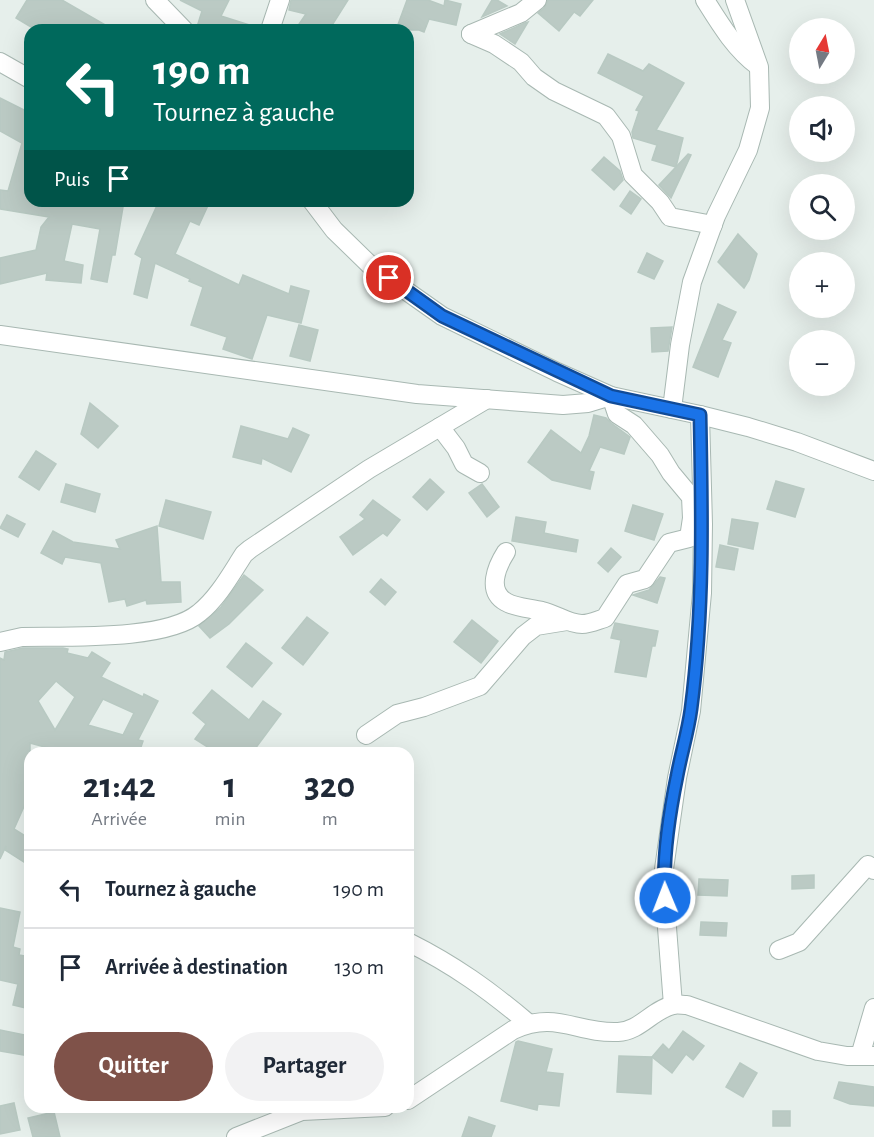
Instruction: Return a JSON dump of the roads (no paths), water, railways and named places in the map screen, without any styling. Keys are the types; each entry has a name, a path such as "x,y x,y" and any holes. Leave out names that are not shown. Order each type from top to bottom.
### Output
{"street":[{"path":"155,0 176,24"},
{"path":"272,24 280,0"},
{"path":"537,0 521,14 471,34 495,44 521,62 534,77 565,99 606,116 621,136 633,175 660,202 670,217 712,225"},
{"path":"705,0 743,55 759,67"},
{"path":"672,409 680,345 692,282 712,225 748,150 760,108 759,67 735,0"},
{"path":"0,63 24,76"},
{"path":"317,207 334,230 371,266 442,316 611,396 700,415 797,442 874,471"},
{"path":"0,335 417,394 563,405 588,403 611,396"},
{"path":"506,552 496,566 494,579 499,597 507,603 552,613 567,621 584,625 605,618 627,584 645,579 669,543 689,538 692,518 691,497 634,425 617,414 611,396"},
{"path":"0,642 22,638 160,630 198,615 250,549 369,468 487,399"},
{"path":"673,1005 663,876 676,778 691,711 702,593 700,415"},
{"path":"440,427 456,448 464,464 480,473"},
{"path":"366,735 397,714 424,707 480,686 529,631 536,626 567,621"},
{"path":"779,950 799,942 868,865 874,870"},
{"path":"414,945 442,959 486,988 528,1023"},
{"path":"414,1096 513,1030 528,1023 547,1021 618,1032 630,1030 673,1005 687,1005 818,1051 867,1056 874,1008"},
{"path":"236,1137 297,1113"}]}
